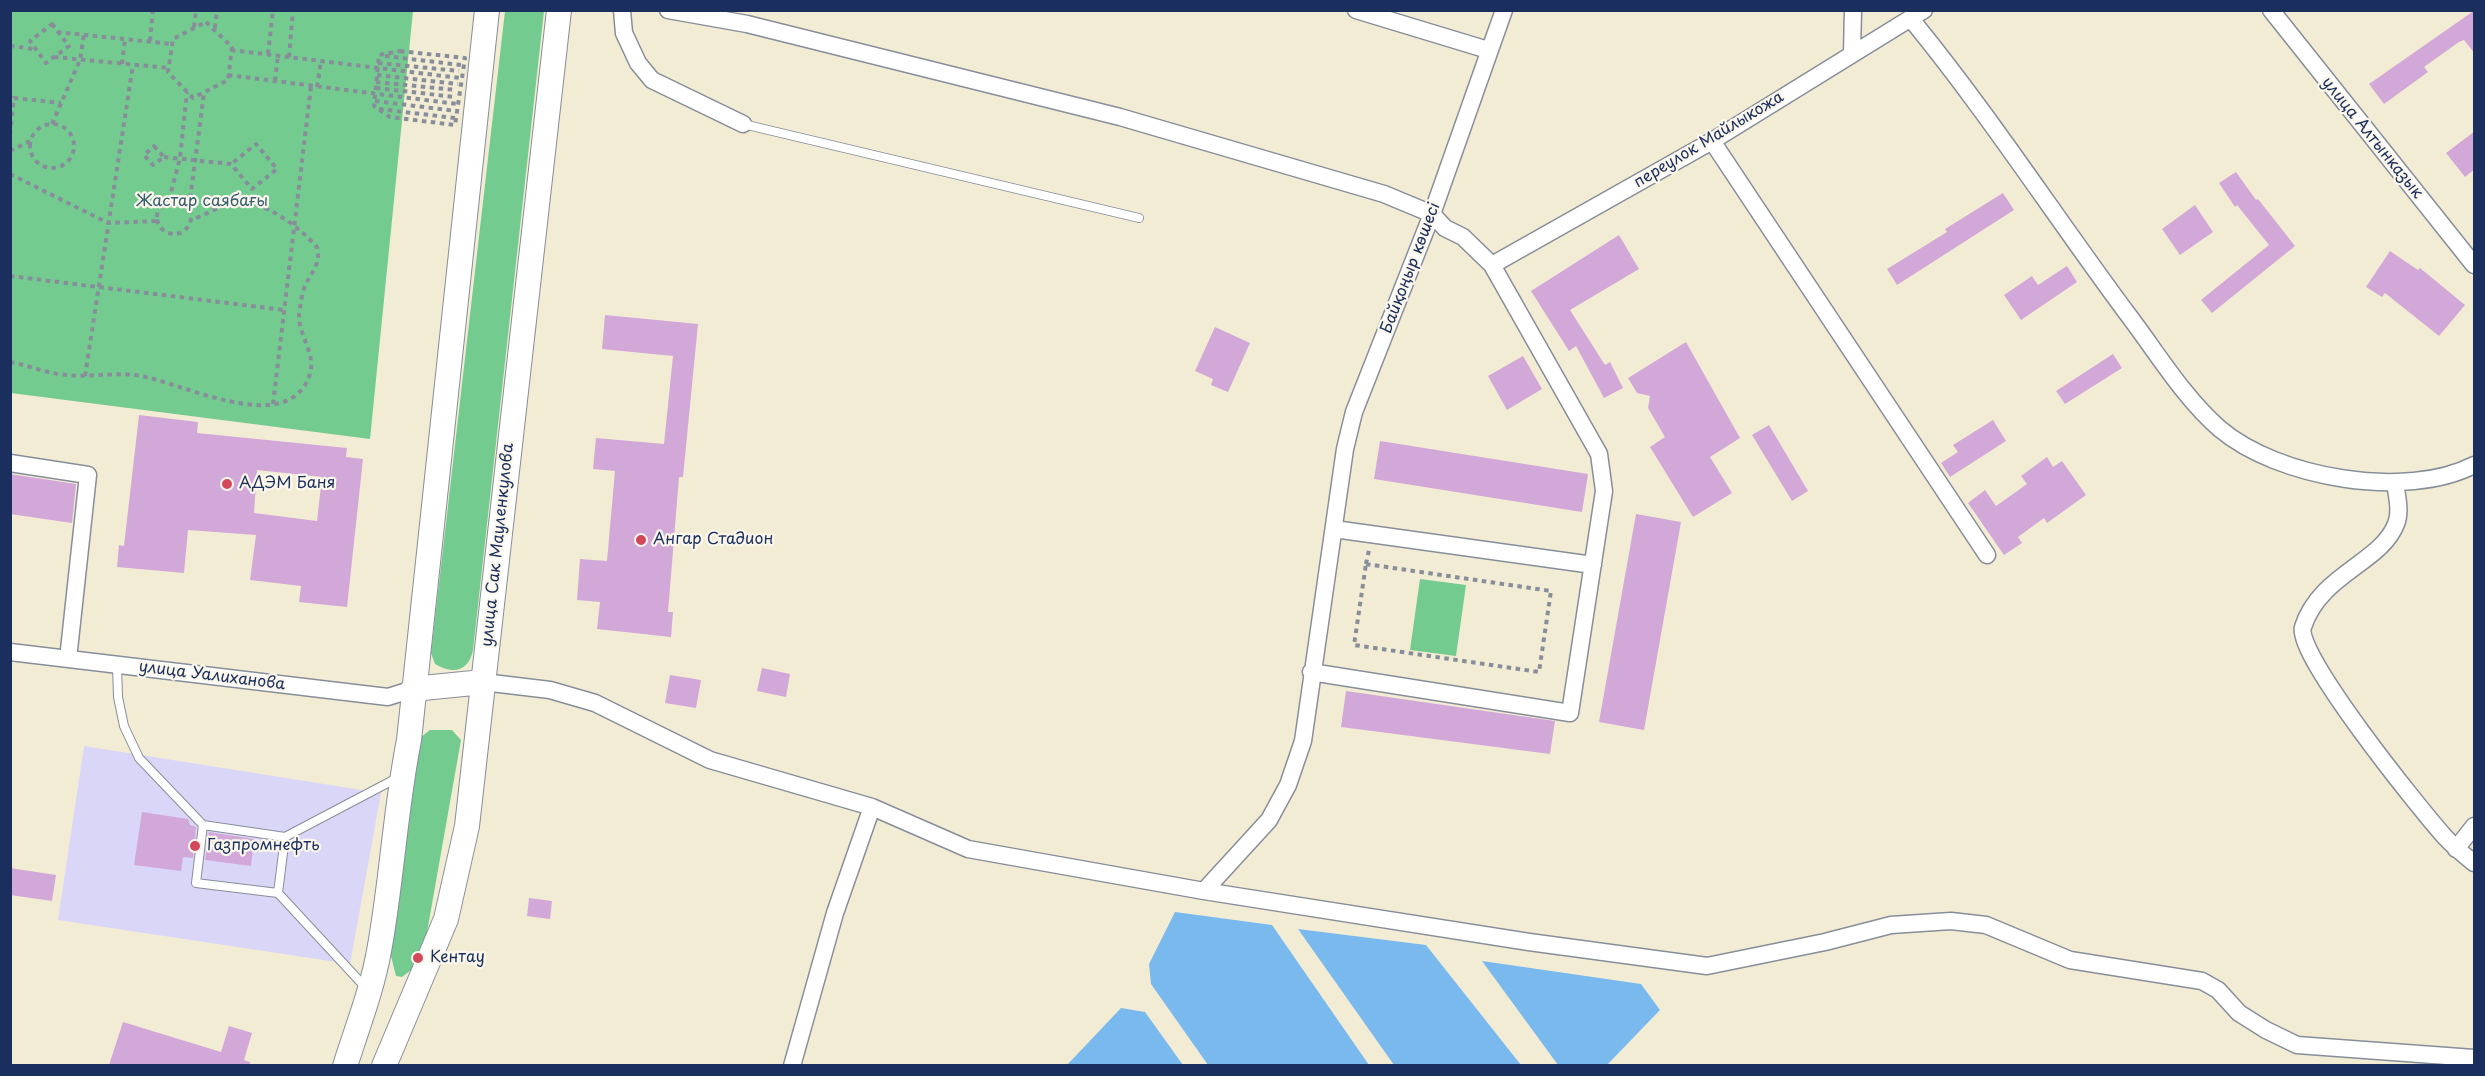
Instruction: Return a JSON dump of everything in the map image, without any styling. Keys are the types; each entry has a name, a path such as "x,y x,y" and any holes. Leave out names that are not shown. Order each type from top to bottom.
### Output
{"main road":[{"path":"345,1065 369,992 379,951 402,776 409,740 487,10"},
{"name":"улица Сак Мауленкулова","path":"384,1065 446,919 467,826 559,10"},
{"path":"413,689 483,682"}],"street":[{"path":"622,10 624,33 638,63 652,80 743,124"},
{"path":"668,10 747,24 1120,117 1384,194 1432,214 1445,228 1463,237 1492,265 1599,454 1604,491 1570,713 1311,672"},
{"path":"1356,10 1488,50"},
{"name":"Байқоңыр көшесі","path":"1204,891 1269,820 1288,785 1303,741 1311,672 1345,449 1354,412 1432,214 1504,10"},
{"path":"1852,54 1853,10"},
{"name":"улица Алтынказык","path":"2271,10 2475,265"},
{"path":"1917,15 2075,243 2196,406 2213,422 2258,453 2294,467 2395,483 2444,477 2475,465"},
{"name":"переулок Майлыкожа","path":"1492,265 1712,141 1917,15"},
{"path":"1712,141 1987,555"},
{"path":"10,463 88,475 68,659"},
{"path":"2395,483 2397,522 2388,539 2321,594 2303,627 2302,638 2311,658 2335,694 2392,770 2456,849 2475,863"},
{"path":"1334,529 1593,565"},
{"name":"улица Уалиханова","path":"10,652 388,697 413,689"},
{"path":"483,682 550,690 595,704 711,760 872,807 968,849 1204,891 1529,942 1707,966 1825,942 1891,925 1951,921 1986,925 2070,960 2202,981 2218,990 2240,1013 2266,1030 2297,1045 2475,1058"},
{"path":"792,1065 835,914 872,807"},
{"path":"2456,849 2475,826"}],"lane":[{"path":"743,124 1139,218"},
{"path":"117,665 118,696 124,726 139,758 202,825 285,837 402,776"},
{"path":"202,825 196,883 278,893 369,992"},
{"path":"278,893 285,837"}],"path":[{"path":"150,41 153,10"},
{"path":"194,28 196,10"},
{"path":"215,29 217,10"},
{"path":"268,54 273,10"},
{"path":"289,57 293,10"},
{"path":"206,22 232,47 228,80 193,98 168,72 172,39 194,28 206,22"},
{"path":"52,24 69,46 46,63 36,49 30,41 52,24"},
{"path":"57,32 172,44"},
{"path":"52,124 80,60 84,34"},
{"path":"122,64 125,39"},
{"path":"10,46 36,49"},
{"path":"231,50 321,61 463,72"},
{"path":"379,55 400,51 465,58"},
{"path":"379,55 374,106 390,117 455,125"},
{"path":"379,55 464,65"},
{"path":"275,81 278,56"},
{"path":"54,57 169,68"},
{"path":"317,87 321,61"},
{"path":"85,376 133,65"},
{"path":"378,65 462,78"},
{"path":"228,75 458,105"},
{"path":"377,75 461,84"},
{"path":"376,82 460,91"},
{"path":"273,404 310,86"},
{"path":"376,88 459,98"},
{"path":"187,92 180,158 169,200 158,210 157,221 163,231 175,235 186,230 191,219 189,207 197,160 204,93"},
{"path":"10,134 14,98 61,103"},
{"path":"374,101 457,111"},
{"path":"378,109 456,118"},
{"path":"10,151 30,141 38,129 52,124 65,128 74,140 72,155 68,161 56,168 41,166 32,155 30,141"},
{"path":"164,157 154,146 144,155 153,165 164,157 231,164 252,189 277,169 256,144 231,164"},
{"path":"10,174 57,196 87,215 108,223 157,221"},
{"path":"169,200 180,201 189,207"},
{"path":"10,362 59,374 85,376 117,373 142,376 179,385 218,400 273,404 298,393 307,381 310,371 310,350 299,315 304,286 318,264 317,247 273,213 251,204 235,203 191,219"},
{"path":"10,276 284,310"},
{"path":"1366,564 1551,591 1539,672 1354,645 1366,564"}],"shaded area":[{"path":"84,746 381,793 350,964 58,920"}],"green space":[{"name":"Жастар саябағы","path":"11,10 413,11 370,439 11,393"},
{"path":"505,11 544,11 473,650 468,663 454,670 435,664 431,653"},
{"path":"1420,579 1466,585 1456,656 1410,650"},
{"path":"430,730 452,730 461,740 424,949 415,967 402,977 396,976 390,952 421,737"}],"water":[{"path":"1175,912 1272,925 1369,1065 1208,1065 1151,984 1149,964"},
{"path":"1298,929 1426,945 1521,1065 1394,1065"},
{"path":"1482,961 1641,984 1660,1010 1607,1065 1558,1065"},
{"path":"1121,1008 1145,1012 1183,1065 1067,1065"}],"building":[{"path":"2475,10 2475,54 2464,40 2459,42 2424,67 2428,72 2384,104 2369,84"},
{"path":"2475,131 2475,169 2465,177 2446,153"},
{"path":"2236,172 2256,200 2258,199 2295,246 2212,313 2201,300 2269,245 2237,205 2235,207 2219,183"},
{"path":"2003,193 2014,210 1897,285 1887,269 1947,232 1945,229"},
{"path":"2195,205 2213,232 2180,255 2162,229"},
{"path":"1619,235 1639,269 1570,310 1605,365 1610,362 1623,388 1604,398 1576,346 1569,351 1531,291"},
{"path":"2390,251 2418,270 2420,268 2465,305 2439,336 2385,293 2382,297 2366,287"},
{"path":"2067,266 2077,282 2021,320 2004,295 2032,276 2038,285"},
{"path":"605,315 698,324 683,477 679,477 668,612 673,612 671,637 597,629 600,602 577,600 580,559 607,561 615,471 593,469 596,438 664,444 673,356 602,349"},
{"path":"1215,327 1250,343 1228,392 1211,385 1213,379 1195,371"},
{"path":"1686,342 1740,438 1710,457 1732,493 1693,517 1650,447 1665,437 1648,408 1650,396 1637,393 1628,378"},
{"path":"2113,354 2122,368 2065,404 2056,391"},
{"path":"1523,356 1542,389 1507,410 1488,376"},
{"path":"139,415 198,422 197,433 347,448 346,457 363,459 347,607 299,602 301,586 250,580 256,535 188,530 184,573 117,567 119,545 124,546","holes":["257,470 322,477 317,521 254,513"]},
{"path":"1993,420 2006,441 1950,477 1941,463 1958,452 1953,445"},
{"path":"1769,425 1808,491 1792,501 1752,435"},
{"path":"1380,441 1588,474 1582,512 1374,479"},
{"path":"2047,457 2053,467 2062,461 2086,495 2047,523 2044,518 2018,537 2022,543 2004,555 1968,503 1985,490 1996,506 2027,484 2021,476"},
{"path":"10,474 76,484 72,523 10,514"},
{"path":"1636,514 1681,522 1644,730 1599,722"},
{"path":"762,668 790,674 786,697 757,691"},
{"path":"670,675 701,680 696,708 665,703"},
{"path":"1346,691 1555,721 1550,754 1341,727"},
{"path":"142,812 188,819 190,825 196,827 193,858 183,857 181,871 134,865"},
{"path":"209,832 254,839 251,866 205,860"},
{"path":"10,868 56,875 52,901 10,895"},
{"path":"529,898 552,901 550,919 527,916"},
{"path":"123,1022 221,1052 229,1026 252,1033 244,1060 250,1062 250,1065 109,1065"}],"place":[{"name":"АДЭМ Баня","path":"227,484"},
{"name":"Ангар Стадион","path":"641,540"},
{"name":"Газпромнефть","path":"195,846"},
{"name":"Кентау","path":"418,958"}]}
